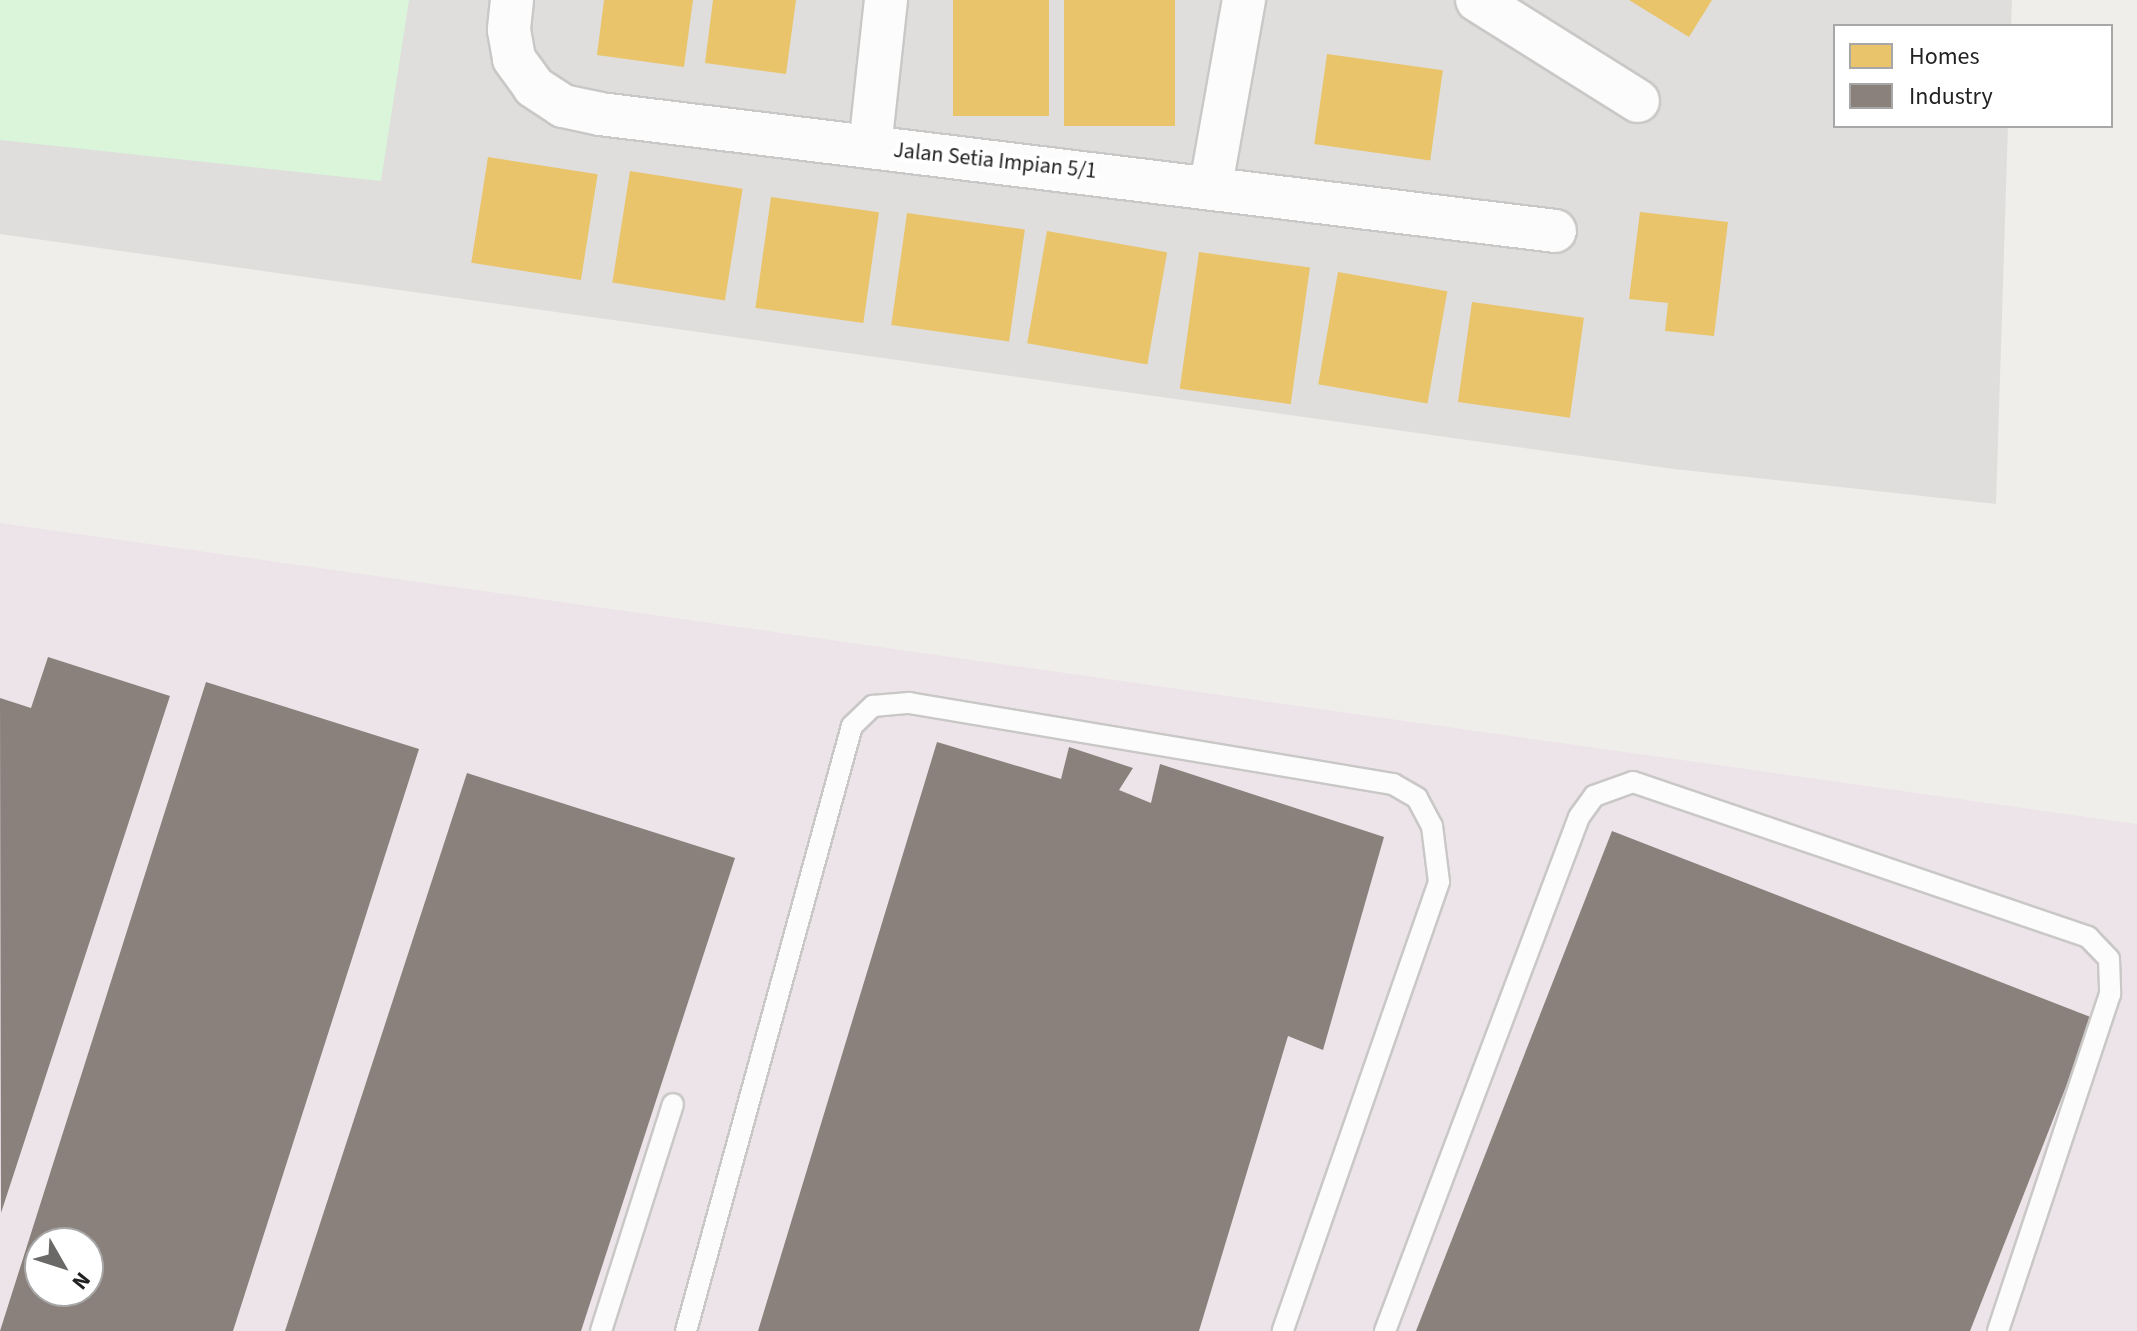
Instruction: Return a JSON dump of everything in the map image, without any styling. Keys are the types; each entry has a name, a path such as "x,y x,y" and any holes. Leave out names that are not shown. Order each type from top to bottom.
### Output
{"street":[{"name":"Jalan Setia Impian 5/1","path":"512,0 509,30 514,59 534,87 563,106 870,147 1211,185 1555,231"},
{"path":"870,147 886,0"},
{"path":"1211,185 1244,0"},
{"path":"1477,0 1638,101"}],"lane":[{"path":"686,1331 852,726 873,706 909,703 1393,784 1417,798 1432,826 1439,882 1283,1331"},
{"path":"1385,1331 1579,817 1594,796 1633,782 2088,937 2109,959 2110,994 1998,1331"},
{"path":"601,1331 673,1104"}],"shaded area":[{"path":"0,0 2012,0 2011,24 1833,24 1833,128 2008,128 1996,504 1674,469 0,234"},
{"path":"0,523 2137,824 2137,1331 0,1331"}],"green space":[{"path":"0,0 409,0 381,181 0,140"}],"building: Homes":[{"path":"604,0 693,0 684,67 597,55"},
{"path":"713,0 796,0 786,74 705,63"},
{"path":"953,0 1049,0 1049,116 953,116"},
{"path":"1064,0 1175,0 1175,126 1064,126"},
{"path":"1629,0 1712,0 1689,37"},
{"path":"1327,54 1443,70 1430,160 1314,144"},
{"path":"488,157 598,174 581,280 471,263"},
{"path":"630,171 743,189 725,300 612,283"},
{"path":"771,197 879,212 863,323 755,308"},
{"path":"1640,212 1728,222 1714,336 1665,331 1668,303 1629,299"},
{"path":"907,213 1025,230 1009,341 891,325"},
{"path":"1047,231 1167,252 1147,364 1027,343"},
{"path":"1199,252 1310,268 1291,404 1180,389"},
{"path":"1338,272 1447,291 1428,404 1318,384"},
{"path":"1472,302 1584,318 1570,418 1458,402"}],"building: Industry":[{"path":"48,657 170,696 1,1213 0,698 31,708"},
{"path":"206,682 419,749 233,1331 0,1331 24,1255 24,1307 104,1307 104,1227 33,1227"},
{"path":"937,742 1061,779 1069,747 1133,768 1119,790 1151,803 1160,764 1384,837 1323,1050 1288,1036 1199,1331 758,1331"},
{"path":"467,773 735,858 581,1331 285,1331"},
{"path":"1612,831 2093,1018 1970,1331 1416,1331"}]}
